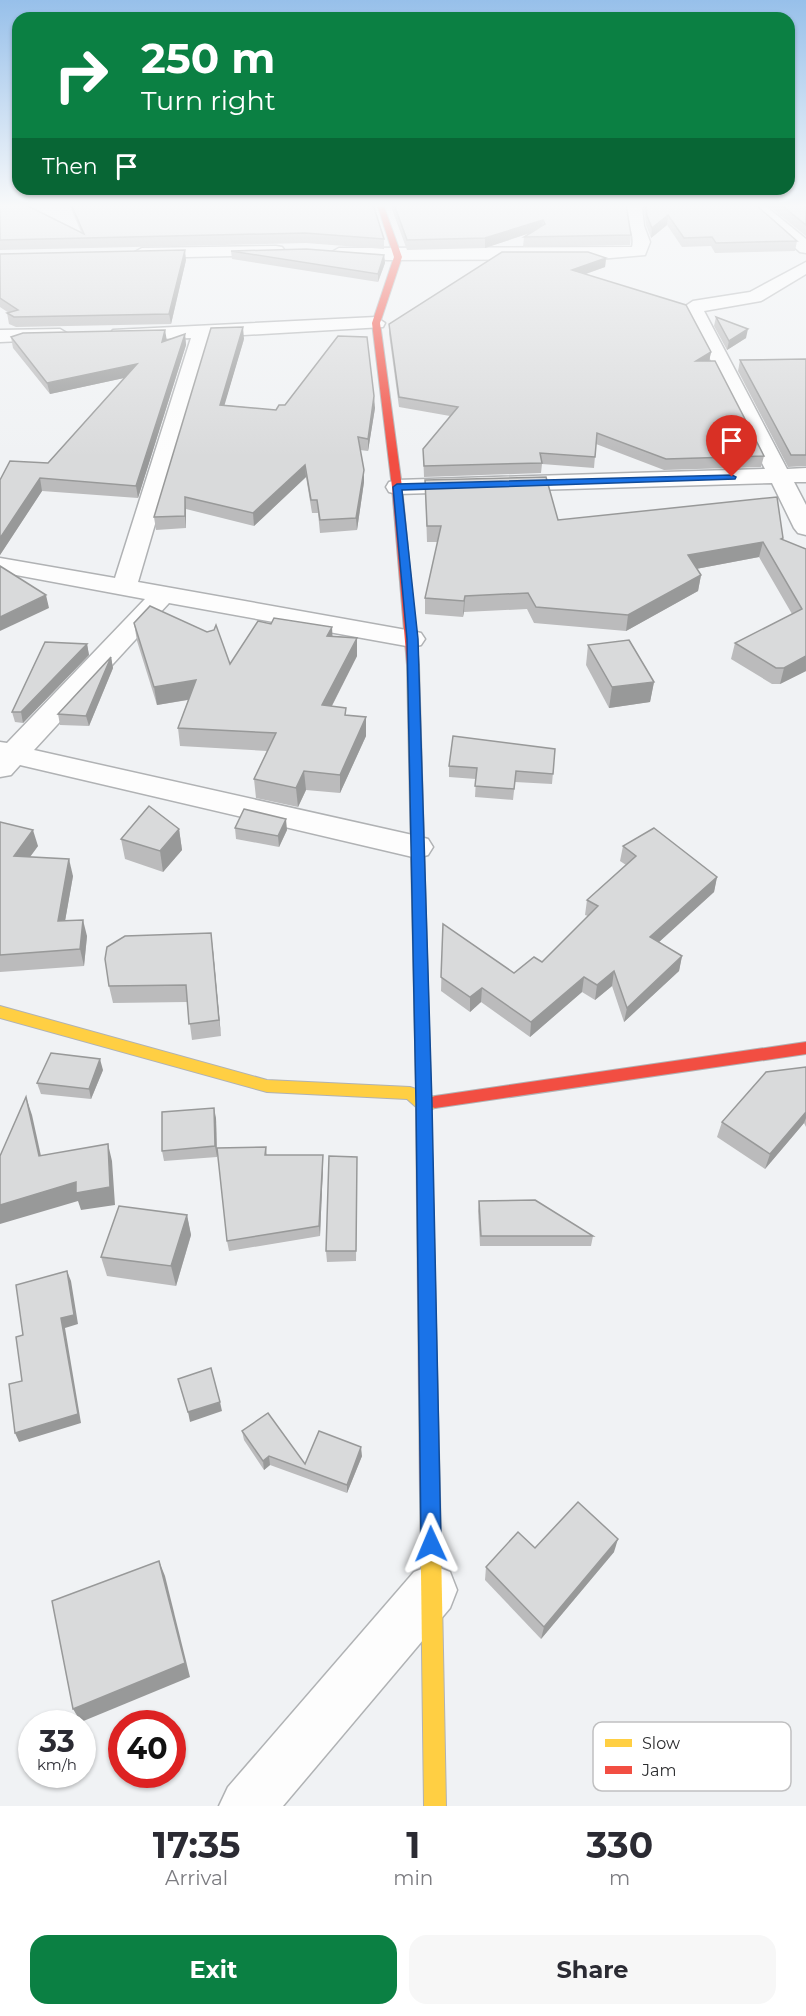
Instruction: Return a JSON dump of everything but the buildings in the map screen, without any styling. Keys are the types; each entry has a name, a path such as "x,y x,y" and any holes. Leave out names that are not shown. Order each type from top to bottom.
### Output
{"street":[{"path":"388,288 376,323 397,487 412,639 424,1104 435,1806"},
{"path":"770,288 755,297 693,307 806,528"},
{"path":"107,334 202,332 376,323"},
{"path":"124,588 202,332"},
{"path":"0,336 83,334"},
{"path":"397,487 806,475"},
{"path":"0,565 412,639"},
{"path":"4,758 162,595"},
{"path":"4,758 417,847"},
{"path":"0,1012 267,1086 410,1093 424,1104 806,1048"},
{"path":"247,1806 432,1590"}],"traffic: slow":[{"path":"413,665 424,1109"},
{"path":"0,1012 267,1086 410,1093 424,1104 435,1102"},
{"path":"430,1495 435,1806"}],"traffic: jam":[{"path":"388,288 376,323 397,487 413,665"},
{"path":"435,1102 806,1048"},
{"path":"424,1109 430,1495"}],"route":[{"path":"431,1544 424,1104 412,639 397,487 732,477"}]}
